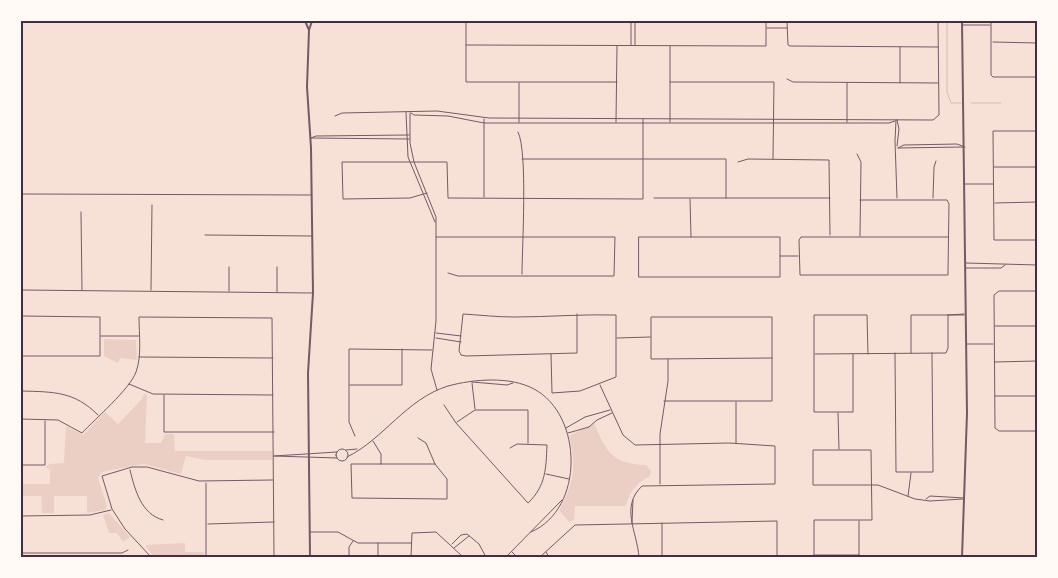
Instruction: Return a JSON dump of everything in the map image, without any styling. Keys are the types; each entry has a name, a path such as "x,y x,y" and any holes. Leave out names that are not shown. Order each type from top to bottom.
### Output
{"street":[{"path":"305,21 308,30 307,87 312,195 313,292 308,374 310,557"},
{"path":"308,30 312,21"},
{"path":"466,21 466,82 616,82"},
{"path":"631,21 631,46"},
{"path":"635,21 635,46"},
{"path":"466,45 766,46 766,21"},
{"path":"787,21 788,45 790,46 938,47"},
{"path":"410,113 444,111 484,118 519,119 774,118 896,120 937,118 938,21"},
{"path":"962,21 966,184 966,344 962,557"},
{"path":"991,21 990,73 993,77 1037,77"},
{"path":"962,25 991,25"},
{"path":"766,28 787,28"},
{"path":"991,42 1037,43"},
{"path":"616,122 617,46"},
{"path":"670,46 670,122"},
{"path":"900,46 900,83"},
{"path":"787,79 793,82 938,83"},
{"path":"519,82 519,122"},
{"path":"670,82 774,82 773,159"},
{"path":"847,82 847,123"},
{"path":"336,116 342,113 406,112 414,115 448,116 484,122 889,123 896,120"},
{"path":"406,112 406,139 410,162 435,223"},
{"path":"410,113 410,139 414,162 433,206 435,223 436,333 431,369 438,390"},
{"path":"484,118 484,198"},
{"path":"427,193 410,198 343,199 342,162 447,162 448,198 643,199 643,118"},
{"path":"896,120 899,129 897,148"},
{"path":"896,120 897,199"},
{"path":"1037,131 993,131 994,240 1037,240"},
{"path":"518,132 521,138 522,159 522,275"},
{"path":"310,138 316,136 410,135"},
{"path":"310,138 410,139"},
{"path":"897,148 904,145 957,144 965,147"},
{"path":"897,148 965,147"},
{"path":"857,154 861,162 860,237"},
{"path":"522,159 726,159 726,198"},
{"path":"738,162 748,159 829,160 830,237"},
{"path":"933,199 934,166 936,160"},
{"path":"994,167 1037,166"},
{"path":"966,184 994,184"},
{"path":"21,194 312,195"},
{"path":"654,198 830,198"},
{"path":"690,198 691,237"},
{"path":"860,200 947,200 949,204 948,275 803,276 799,273 801,237 948,237"},
{"path":"994,203 1037,202"},
{"path":"151,291 152,205"},
{"path":"81,212 82,291"},
{"path":"205,236 312,236"},
{"path":"436,236 615,237 614,276 458,276 448,273"},
{"path":"639,237 780,237 780,256 780,277 639,277 639,237"},
{"path":"780,256 799,256"},
{"path":"966,263 1037,265"},
{"path":"966,268 1001,268 1006,265"},
{"path":"277,267 278,292"},
{"path":"229,268 229,292"},
{"path":"21,290 313,292"},
{"path":"1037,291 995,293 994,326 996,430 1037,431"},
{"path":"551,354 552,393 580,391 600,385 616,377 616,314 577,314 511,317 463,314 461,355 577,353 577,314"},
{"path":"853,354 853,412 814,412 814,315 867,315 868,354"},
{"path":"911,353 911,315 966,315"},
{"path":"814,354 895,354 947,351 948,315"},
{"path":"21,316 100,316 100,356 21,356"},
{"path":"21,419 58,420 82,433 128,384 136,372 139,356 139,317 272,318 274,557"},
{"path":"664,401 772,401 772,358 772,317 651,317 651,359 772,358"},
{"path":"994,326 1037,326"},
{"path":"436,333 461,336"},
{"path":"447,340 448,334"},
{"path":"100,336 139,336"},
{"path":"616,338 651,337"},
{"path":"435,338 461,342"},
{"path":"966,344 994,344"},
{"path":"355,436 349,422 349,349 433,350"},
{"path":"349,385 402,385 402,349"},
{"path":"895,354 896,472 933,472 932,353"},
{"path":"139,356 273,358"},
{"path":"660,484 660,446 664,401 668,381 668,359"},
{"path":"994,362 1037,361"},
{"path":"274,456 337,458 342,460 373,440 408,407 438,390 472,382 507,381 533,388 542,394 552,406 566,431 572,458 570,479 562,500 553,514 506,557"},
{"path":"472,382 475,410"},
{"path":"128,384 152,394 273,395"},
{"path":"600,385 612,413 629,442 635,445 736,443 775,446 775,484 645,484 639,489 630,508 639,557"},
{"path":"21,391 54,392 72,396 85,403 99,416"},
{"path":"164,394 164,432 274,432"},
{"path":"994,396 1037,396"},
{"path":"736,401 736,443"},
{"path":"444,405 456,423 528,503 542,486 546,474 546,445 517,444 510,448"},
{"path":"456,423 475,410 528,410 528,444"},
{"path":"566,431 588,417 611,410"},
{"path":"838,412 838,450"},
{"path":"566,431 589,427 612,413"},
{"path":"588,417 592,424"},
{"path":"21,465 45,465 45,420"},
{"path":"582,420 584,427"},
{"path":"418,438 426,443 435,464 447,479 447,499 352,498 351,464 435,464"},
{"path":"373,440 381,454 381,464"},
{"path":"274,456 358,449"},
{"path":"346,450 347,457"},
{"path":"859,520 859,556 814,556 814,520 859,520 872,520 872,485 871,450 813,450 813,485 872,485 888,487 908,496 926,500 957,501 964,498"},
{"path":"337,452 337,458"},
{"path":"152,557 125,529 112,509 102,476 129,468 155,468 199,481 274,480"},
{"path":"129,468 139,500 155,518 163,520"},
{"path":"908,496 912,472"},
{"path":"546,474 570,479"},
{"path":"206,481 206,557"},
{"path":"926,500 930,496 964,498"},
{"path":"632,524 633,499"},
{"path":"21,516 90,515 112,509"},
{"path":"206,524 274,522"},
{"path":"662,522 662,557"},
{"path":"540,557 575,525 662,522 777,522 777,557"},
{"path":"310,532 338,532 358,543 411,543"},
{"path":"411,557 412,533 437,532 463,557"},
{"path":"451,545 461,535 469,535 479,544 486,557"},
{"path":"454,548 469,535"},
{"path":"350,557 349,548 353,541"},
{"path":"378,543 378,557"},
{"path":"21,553 122,553 128,550"},
{"path":"511,551 517,557"},
{"path":"546,552 549,557"}],"shaded area":[{"path":"104,339 136,340 137,360 120,358 118,363 104,356"},
{"path":"144,394 147,395 145,443 161,443 165,434 174,434 175,451 272,451 272,460 205,460 186,456 181,474 143,464 102,472 98,478 107,506 105,510 87,513 87,496 54,496 54,513 42,513 41,496 21,496 21,484 50,484 50,470 46,467 49,464 64,463 66,426 83,435 105,412 118,424 142,399"},
{"path":"594,423 607,449 612,454 626,462 646,465 651,471 650,476 640,482 632,491 625,506 575,506 574,520 569,522 559,510 568,492 573,474 573,456 569,436"},
{"path":"109,513 130,537 123,542 117,533 109,533 103,515"},
{"path":"185,543 185,552 204,552 204,557 154,557 145,545"}],"waterway":[{"path":"947,21 947,92 951,103 962,103"},
{"path":"971,103 1001,103"}]}
